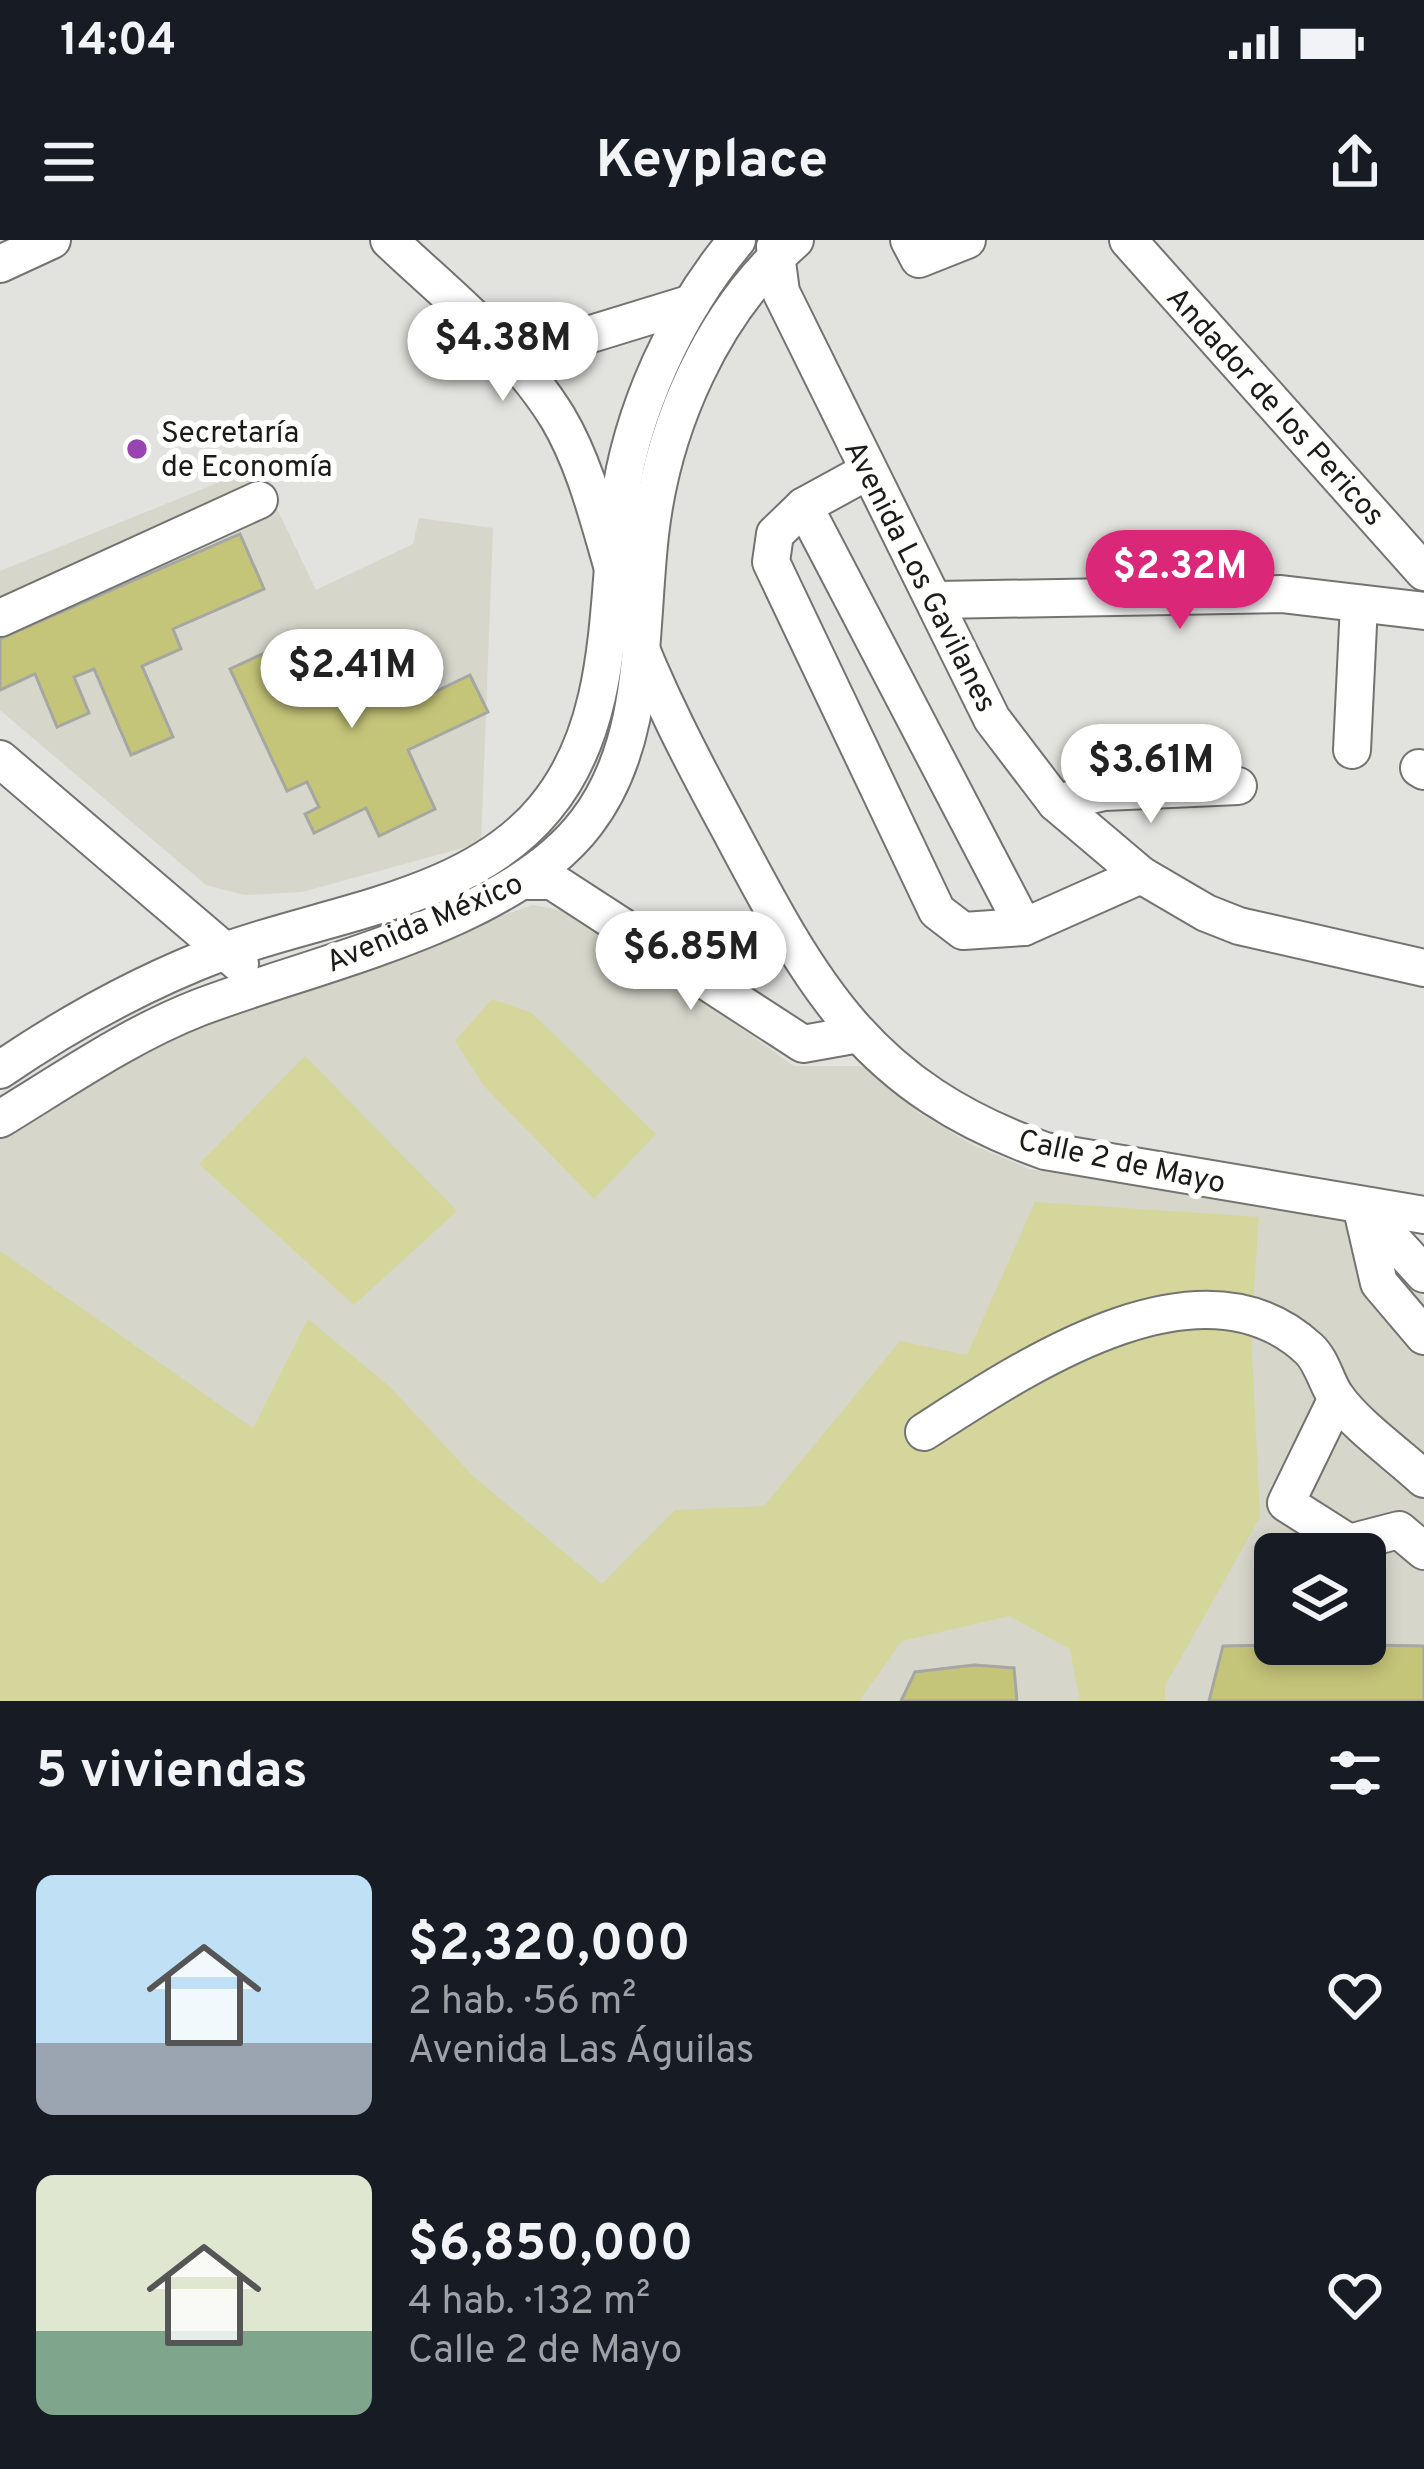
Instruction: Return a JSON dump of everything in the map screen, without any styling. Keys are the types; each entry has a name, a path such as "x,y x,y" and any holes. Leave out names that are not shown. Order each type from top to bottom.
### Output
{"street":[{"path":"0,264 52,240"},
{"name":"Calle 2 de Mayo","path":"389,240 513,358 559,420 643,655 800,962 860,1034 940,1101 994,1132 1046,1151 1424,1215"},
{"path":"914,250 967,240"},
{"name":"Andador de los Pericos","path":"1128,240 1424,572"},
{"name":"Avenida Los Gavilanes","path":"726,244 768,287 938,600 992,719 1056,803 1141,875 1239,926 1424,968"},
{"name":"Avenida México","path":"0,1070 104,1004 225,952 438,882 488,860 532,822 566,780 596,712 620,499 637,429 660,365 726,244"},
{"name":"Avenida México","path":"0,1119 195,1010 480,904 538,873 586,824 617,773 643,655 650,532 667,452 696,372 768,287 782,244"},
{"path":"513,358 692,302"},
{"path":"868,471 804,506 775,534 771,562 937,910 963,931 1024,927 1141,875"},
{"path":"0,618 259,500"},
{"path":"804,506 1024,927"},
{"path":"938,600 1281,594 1424,611"},
{"path":"1352,750 1359,604"},
{"path":"0,759 266,986"},
{"path":"1056,803 1104,792 1238,786"},
{"path":"523,881 551,880 802,1044 860,1034"},
{"path":"1361,1205 1424,1274"},
{"path":"1361,1205 1379,1283 1424,1336"},
{"path":"924,1432 1045,1354 1106,1326 1214,1311 1267,1319 1312,1351 1337,1398 1424,1479"},
{"path":"1337,1398 1286,1503 1349,1543 1399,1530 1424,1552"}],"shaded area":[{"path":"257,467 316,590 413,544 419,518 493,528 481,843 302,892 245,895 206,885 0,710 0,571"},
{"path":"533,905 581,914 794,1066 862,1066 919,1113 973,1145 1029,1169 1352,1219 1424,1298 1424,1701 0,1701 0,1130 209,1016"}],"green space":[{"path":"492,999 532,1013 656,1134 594,1199 485,1087 455,1041"},
{"path":"305,1056 457,1211 354,1305 199,1164"},
{"path":"1035,1202 1259,1217 1251,1332 1260,1517 1165,1686 1165,1701 1080,1701 1070,1649 1009,1616 902,1641 859,1701 0,1701 0,1251 253,1428 308,1319 390,1387 474,1477 602,1584 675,1510 764,1506 900,1341 967,1355"}],"building":[{"path":"240,534 264,589 173,629 181,649 142,666 173,737 131,755 94,669 74,677 89,713 57,727 35,674 0,690 0,639"},
{"path":"379,633 412,703 470,675 488,712 408,750 435,809 379,836 366,808 314,833 305,814 319,807 307,782 287,791 230,669 275,648 288,676"},
{"path":"1254,1645 1254,1665 1386,1665 1386,1645 1424,1646 1424,1701 1209,1701 1223,1646"},
{"path":"974,1665 1014,1668 1017,1701 901,1701 915,1672"}],"place":[{"name":"Secretaría de Economía","path":"137,449"}]}
